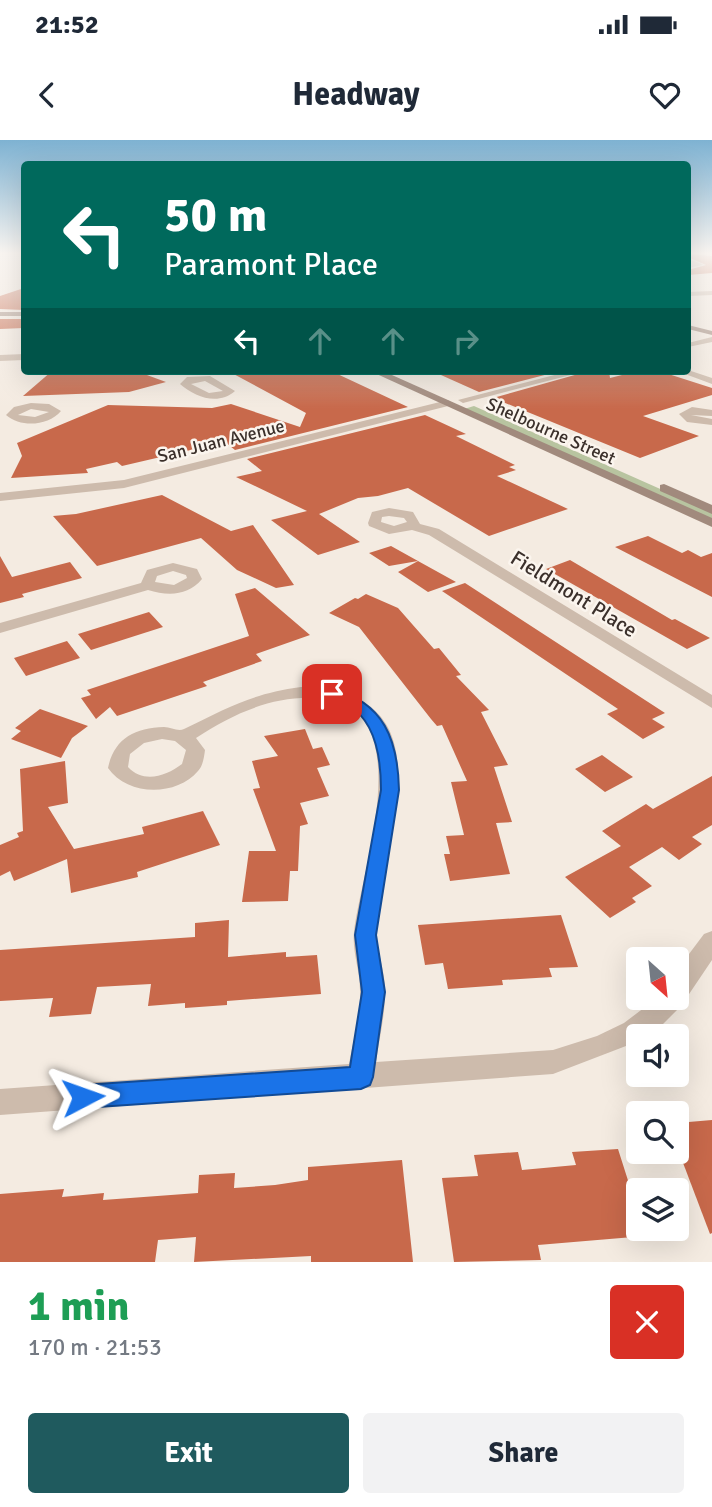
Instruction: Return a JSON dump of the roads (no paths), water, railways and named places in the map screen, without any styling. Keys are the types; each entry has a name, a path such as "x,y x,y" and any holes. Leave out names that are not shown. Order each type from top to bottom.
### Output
{"main road":[{"path":"0,314 21,314"},
{"path":"691,328 712,333"},
{"name":"Shelbourne Street","path":"385,375 712,523"},
{"name":"Shelbourne Street","path":"406,375 712,510"},
{"path":"448,403 463,400"}],"street":[{"path":"691,344 712,340"},
{"path":"0,358 21,357"},
{"path":"691,374 712,381"},
{"path":"191,375 195,378"},
{"path":"463,400 563,375"},
{"name":"San Juan Avenue","path":"0,497 124,484 448,403"},
{"path":"712,413 692,410 684,414 691,420 712,422"},
{"name":"Fieldmont Place","path":"411,526 434,532 712,703"},
{"path":"0,628 149,585"},
{"path":"184,737 206,721 278,694 306,691 332,694 354,702 370,715 379,730 389,766 390,790 365,935 373,992 361,1077"},
{"path":"690,972 712,941"},
{"path":"0,1102 553,1062 609,1045 661,1010"}]}
